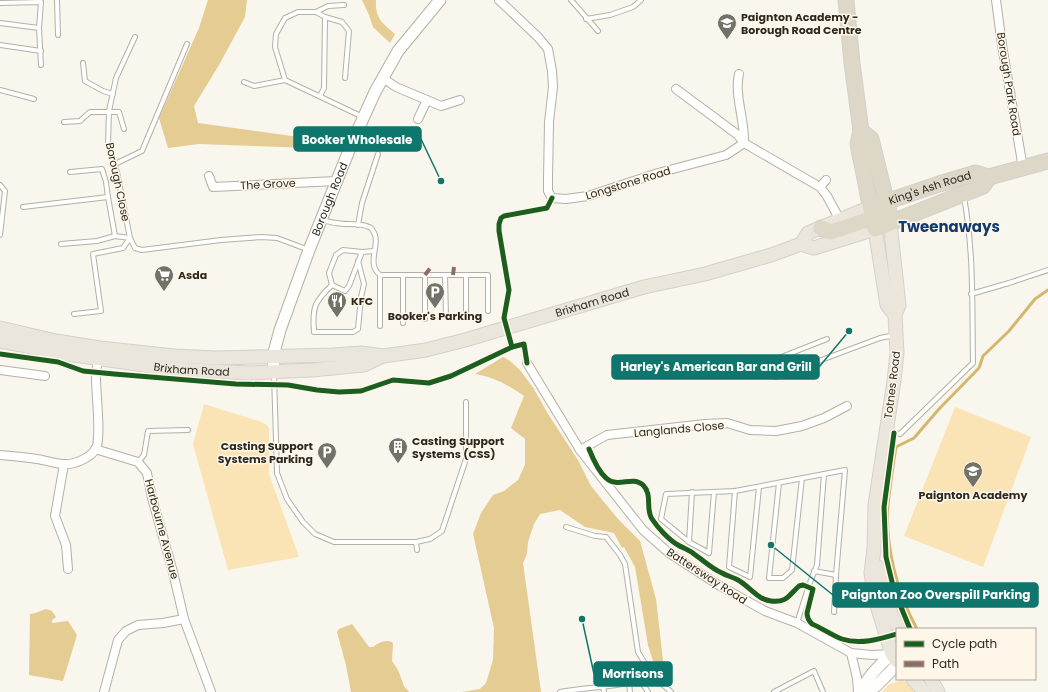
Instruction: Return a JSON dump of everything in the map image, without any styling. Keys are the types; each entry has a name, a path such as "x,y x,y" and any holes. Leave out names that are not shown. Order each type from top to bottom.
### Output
{"highway":[{"name":"Totnes Road","path":"846,0 852,63 861,131 858,144 873,218"},
{"name":"Totnes Road","path":"861,131 871,139 889,212"},
{"name":"King's Ash Road","path":"873,218 889,212 939,184 976,173 989,177 1048,161"},
{"name":"King's Ash Road","path":"873,218 889,212 969,191 983,186 989,177"},
{"path":"821,228 831,232 873,218"}],"main road":[{"name":"Borough Road","path":"274,372 273,356 280,330 336,181 363,118 398,51 440,0"},
{"name":"Totnes Road","path":"889,212 899,305 895,315 897,353 876,504 874,549 871,573 875,599 896,658"},
{"name":"Totnes Road","path":"873,218 887,305 895,315"},
{"name":"Brixham Road","path":"801,244 808,233 840,220 873,218"},
{"name":"Brixham Road","path":"0,341 99,353 217,358 361,353 383,356 426,350 465,340 644,287 705,274 771,255 801,244 814,248 873,218"},
{"name":"Brixham Road","path":"0,328 99,353 172,369 249,373 312,370 364,365 383,356"},
{"name":"Totnes Road","path":"874,549 881,582 891,614 898,628"},
{"path":"859,692 878,665 896,658"},
{"path":"866,692 876,686 896,658"},
{"path":"914,680 924,692"},
{"path":"932,680 938,692"}],"street":[{"name":"Longstone Road","path":"499,0 538,37 548,50 553,87 549,122 548,179 548,192 552,198 566,199 588,196 658,173 726,154 744,143"},
{"name":"Borough Park Road","path":"996,0 1002,45 1023,168"},
{"path":"739,74 736,85 745,129 744,143"},
{"path":"383,78 396,87 441,106 460,100"},
{"path":"676,89 738,135 744,143 820,187 827,196 840,220"},
{"path":"418,119 427,100"},
{"name":"The Grove","path":"210,176 213,187 336,181"},
{"path":"820,187 826,180"},
{"path":"0,455 64,464 80,460 88,456 96,449 98,425 96,372 99,353"},
{"name":"Battersway Road","path":"527,363 580,450 643,530 669,553 764,612 797,624 851,653 896,658"},
{"path":"0,370 45,376"},
{"name":"Langlands Close","path":"580,450 607,435 705,424 727,423 750,430 776,431 802,426 824,418 847,406"},
{"path":"96,449 138,462"},
{"name":"Harbourne Avenue","path":"138,462 147,473 152,498 173,572 184,619 211,692"},
{"path":"64,464 55,516 66,545 68,569"},
{"path":"104,692 118,640 126,631 138,625 163,623 184,619"},
{"path":"851,653 858,678 859,692"}],"lane":[{"path":"57,0 58,35"},
{"path":"571,0 598,31"},
{"path":"586,18 610,15 633,7 641,0"},
{"path":"0,3 41,2 41,65"},
{"path":"285,80 275,47 276,34 285,18 298,12 316,12 328,6 344,5"},
{"path":"316,12 325,18 342,22 349,31 345,78"},
{"path":"320,96 324,88 325,18"},
{"path":"0,23 40,28"},
{"name":"Borough Close","path":"130,238 118,172 108,144 109,111 116,78 135,38"},
{"path":"115,164 142,151 187,44"},
{"path":"0,45 40,51"},
{"path":"83,62 85,82 113,94"},
{"path":"244,82 254,86 285,80 363,118"},
{"path":"0,90 34,98"},
{"path":"64,122 80,121 90,112 119,112 124,129"},
{"path":"358,225 362,203 378,154"},
{"path":"70,172 102,169 106,182 114,236"},
{"path":"0,185 5,191 0,235"},
{"path":"886,432 900,434 973,363 971,250 968,216 969,191"},
{"path":"23,207 108,197"},
{"path":"322,220 338,224 369,227 374,231 376,240 374,251 375,268 380,275 380,326"},
{"path":"61,244 97,241 114,236 130,238"},
{"path":"130,238 135,248 142,250 221,240 261,237 277,238 309,250"},
{"path":"74,314 101,311 93,254 123,248 130,238"},
{"path":"244,238 244,245"},
{"path":"332,285 329,273 336,255 343,250 362,252 374,251"},
{"path":"332,285 345,291 349,286 362,252"},
{"path":"332,285 317,301 313,316 314,332 352,332 358,329 361,296 364,284 358,261"},
{"path":"972,294 1048,270"},
{"path":"380,275 488,275 488,311"},
{"path":"403,275 403,324"},
{"path":"425,275 425,319"},
{"path":"445,275 446,317"},
{"path":"466,275 466,314"},
{"path":"827,339 771,361 776,377 880,338 897,335"},
{"path":"274,372 277,473 287,499 303,522 315,534 334,542 416,542 430,539 442,531 466,459 466,402"},
{"path":"138,462 144,455 148,431 188,430"},
{"path":"714,492 708,553 688,542 661,519 666,494 735,491 845,470 834,612"},
{"path":"797,624 816,565 824,474"},
{"path":"779,483 769,578 783,578 792,570 802,478"},
{"path":"735,491 729,568 750,577 759,487"},
{"path":"688,542 692,492"},
{"path":"566,526 595,536 606,537 625,564 638,652 652,676 671,692"},
{"path":"416,542 417,550"},
{"path":"814,571 836,575"},
{"path":"774,692 814,671 823,692"},
{"path":"560,692 641,681 652,676"},
{"path":"641,681 648,692"},
{"path":"629,683 630,692"},
{"path":"603,686 604,692"}],"shaded area":[{"path":"208,0 247,0 245,17 219,65 194,106 198,123 338,143 337,149 199,144 168,148 159,118 199,28"},
{"path":"362,0 376,0 380,20 395,34 390,43 373,27"},
{"path":"503,357 520,370 534,389 548,414 578,460 591,486 618,519 640,541 656,599 667,681 656,669 653,661 648,645 635,567 624,547 622,548 614,533 585,527 560,510 540,514 534,524 528,542 527,554 523,563 541,692 462,692 480,689 486,683 493,660 494,628 473,534 481,513 493,495 504,491 518,480 525,465 525,439 511,428 524,396 501,382 475,374"},
{"path":"204,404 262,422 269,427 269,474 299,557 228,570 193,444"},
{"path":"955,407 1031,437 983,567 904,536"},
{"path":"46,609 52,611 56,617 52,620 52,623 68,621 77,635 63,681 29,675 30,614"},
{"path":"352,624 369,647 373,647 384,641 392,642 392,661 398,670 404,686 409,692 351,692 346,665 337,632 339,629"},
{"path":"902,680 915,687 918,692 882,692 888,685"}],"waterway":[{"path":"916,628 898,585 888,537 888,505 896,447 914,438 939,409 979,368 983,356 1009,331 1035,299 1048,290"}],"marked path":[{"path":"425,275 431,267"},
{"path":"453,275 454,267"}],"cycle path":[{"path":"512,347 504,318 509,290 499,224 501,218 504,216 547,208 552,198"},
{"path":"0,354 58,362 83,371 236,384 288,385 339,392 361,391 393,380 429,383 451,376 512,347 524,344 527,363"},
{"path":"894,433 884,507 886,557 894,590 910,628"},
{"path":"589,449 598,468 606,478 615,482 634,481 643,485 648,493 649,510 652,519 660,530 671,540 714,569 738,580 762,598 771,601 781,601 787,598 799,586 803,585 813,589 807,613 809,620 812,624 834,636 849,641 863,641 896,634"}],"place":[{"name":"Paignton Academy - Borough Road Centre","path":"727,40"},
{"name":"Booker Wholesale","path":"441,181"},
{"name":"Asda","path":"164,292"},
{"name":"Booker's Parking","path":"435,309"},
{"name":"KFC","path":"337,318"},
{"name":"Harley's American Bar and Grill","path":"849,331"},
{"name":"Casting Support Systems (CSS)","path":"398,464"},
{"name":"Casting Support Systems Parking","path":"327,469"},
{"name":"Paignton Academy","path":"973,488"},
{"name":"Paignton Zoo Overspill Parking","path":"771,545"},
{"name":"Morrisons","path":"582,619"}],"district":[{"name":"Tweenaways","path":"949,227"}]}
